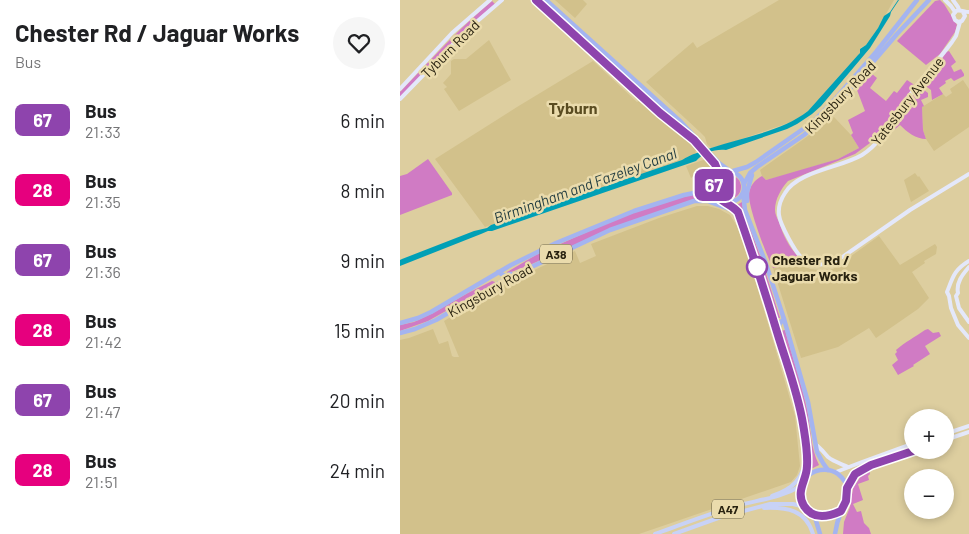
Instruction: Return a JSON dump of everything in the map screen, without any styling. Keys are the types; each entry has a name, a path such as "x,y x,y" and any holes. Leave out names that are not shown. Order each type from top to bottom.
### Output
{"highway":[{"path":"536,0 660,113 705,150"},
{"path":"546,0 680,122 710,155 741,177 744,184 745,210 765,261 784,319 808,402 816,444 820,457 828,470"},
{"name":"Kingsbury Road","path":"731,171 747,167 756,162 813,122 876,52 917,0"},
{"name":"Kingsbury Road","path":"744,184 754,168 804,135 821,120 929,0"},
{"path":"603,60 608,56"},
{"path":"625,81 630,76"},
{"path":"710,155 717,169 718,176"},
{"path":"750,225 747,192 754,168"},
{"path":"731,171 718,176 714,184 714,192 738,212 761,278 796,396 803,423 808,467 801,486 801,496 805,507 814,514 827,516 841,511"},
{"name":"Kingsbury Road","path":"400,323 431,312 498,272 556,243 616,218 655,204 704,190 712,187 714,184"},
{"path":"724,202 735,201 743,193"},
{"path":"700,200 732,210 742,225"},
{"name":"Kingsbury Road","path":"400,334 436,320 522,270 610,230 694,201 724,202"},
{"path":"498,272 505,276 522,270"},
{"path":"483,282 494,278 497,284"},
{"path":"784,319 778,326 784,355"},
{"path":"805,479 815,471 828,470 836,472 843,479 847,488 846,501 834,534"},
{"path":"814,514 820,534"}],"main road":[{"path":"738,506 779,493 796,483 803,471 806,452"},
{"name":"A47","path":"655,534 738,506 780,496 801,486"},
{"name":"A47","path":"674,534 721,517 770,504 785,503 805,507"},
{"path":"750,509 767,507 794,511 808,521 813,534"}],"street":[{"name":"Tyburn Road","path":"400,89 452,34 490,0"},
{"name":"Tyburn Road","path":"400,99 466,31 502,0"},
{"path":"945,0 965,16 962,21"},
{"path":"953,0 958,6 959,11"},
{"path":"969,12 959,11 953,15 956,21 962,21 969,16"},
{"name":"Yatesbury Avenue","path":"962,21 952,42 907,99 888,129 874,145 850,161 796,180 784,193 780,204 779,216 795,250 802,258 816,264 826,264 844,256 910,210 969,174"},
{"path":"969,261 956,271 947,292 958,325 969,338"},
{"path":"969,268 962,276 956,296 959,308 969,322"},
{"path":"949,287 957,288"},
{"path":"949,296 956,296"},
{"path":"954,431 969,426"},
{"path":"954,437 969,432"},
{"path":"816,444 828,457 848,467"},
{"path":"836,472 904,447"},
{"path":"847,488 855,474 861,470 904,454"}],"shaded area":[{"path":"539,0 544,0 626,76 625,77"},
{"path":"555,0 583,0 587,4 575,18"},
{"path":"779,0 894,0 866,45 860,48 860,53 808,111 791,122 711,148 707,144 705,137 646,82 693,42 697,48"},
{"path":"940,0 957,25 955,32 940,54 926,65 897,41 935,1"},
{"path":"492,1 495,4 400,98 400,92 456,33"},
{"path":"489,40 511,80 459,111 444,89 447,87 443,83 451,74 451,61 454,59 466,59"},
{"path":"949,51 956,62 951,66 954,72 961,69 964,76 954,81 951,78 945,81 946,83 939,88 943,94 932,100 931,90 923,82 938,65 946,52"},
{"path":"593,61 637,102 639,101 672,130 694,146 697,149 696,153 682,160 485,227 435,159"},
{"path":"871,73 877,78 870,88 886,101 894,91 897,93 907,80 914,86 892,119 874,140 855,154 788,181 785,184 777,198 775,213 788,244 804,262 773,268 751,209 749,194 752,185 762,176 766,180 838,159 859,148 851,135 853,133 848,120 865,111 857,90"},
{"path":"963,80 969,89 969,127 934,151 926,139 923,130 922,107 943,94 946,97 952,93 950,89"},
{"path":"918,87 928,93 928,97 921,100 924,106 922,107 923,130 926,139 912,135 900,125 893,131 891,128"},
{"path":"834,117 851,135 859,148 838,159 789,174 766,180 762,176 760,170"},
{"path":"428,159 452,195 400,215 400,176 407,174"},
{"path":"706,159 712,165 714,173 709,182 698,185 693,177 691,178 686,166"},
{"path":"915,173 929,191 911,202 904,180"},
{"path":"729,175 734,176 740,182 740,192 734,198 729,199 724,198 718,192 717,187 718,182 724,176"},
{"path":"712,193 713,198 697,199 590,238 507,273 536,255 635,212 676,199"},
{"path":"742,202 780,318 775,315 743,217 740,210 735,206"},
{"path":"697,206 719,209 730,215 737,226 749,259 795,416 800,466 797,475 791,482 639,534 400,534 400,340 433,329 439,344 448,341 452,356 459,357 444,321 511,281 575,251 580,263 596,256 591,244 659,218"},
{"path":"879,236 900,265 935,244 937,247 936,254 924,261 925,263 912,272 929,298 918,309 876,338 869,328 838,347 801,358 773,268 799,263 810,269 833,269"},
{"path":"492,281 495,282 494,284 428,321 400,331 400,325 414,322 433,313"},
{"path":"928,329 933,333 939,332 941,336 925,346 930,354 898,375 892,365 898,360 895,354 896,350"},
{"path":"785,330 805,399 812,444 819,465 809,470 806,429 781,331"},
{"path":"869,470 869,480 858,484 863,500 853,504 857,512 861,511 864,523 869,528 871,534 843,534 844,522 850,507 853,488 861,476"}],"water":[{"path":"898,0 870,48 821,106 797,124 726,150 710,152 696,161 488,231 400,266 400,260 402,259 474,231 682,160 711,148 786,124 808,111 860,53 860,49 866,45 884,16 890,12"}],"bus line":[{"name":"67","path":"536,0 660,113 694,140 715,164 718,176 714,184 714,192 722,201 731,205 738,212 761,278 796,396 803,423 808,467 800,494 805,507 820,516 833,515 841,511 848,495 847,488 855,474 871,465 904,454"}],"place":[{"name":"Chester Rd / Jaguar Works","path":"757,267"}],"district":[{"name":"Tyburn","path":"573,107"}],"water label":[{"name":"Birmingham and Fazeley Canal","path":"585,185"}]}
